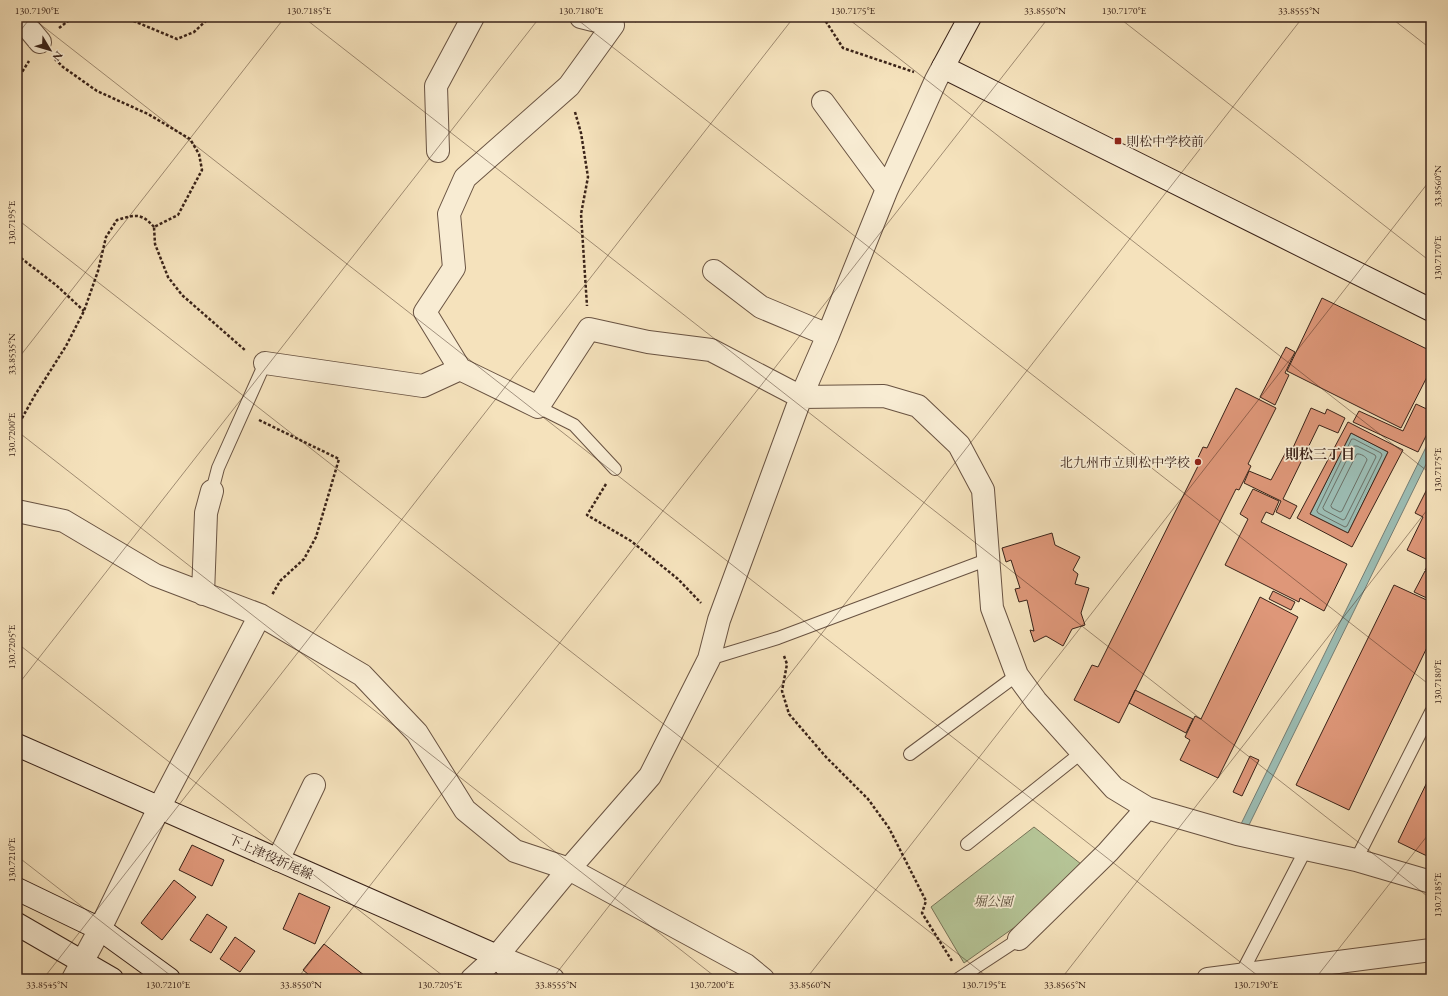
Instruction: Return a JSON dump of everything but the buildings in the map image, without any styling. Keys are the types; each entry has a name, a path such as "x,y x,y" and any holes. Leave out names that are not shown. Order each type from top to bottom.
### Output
{"street":[{"path":"438,151 436,86 473,17"},
{"path":"581,17 613,24 569,86 465,178 449,214 454,268 426,312 460,369 538,408 589,329 648,342 711,350 801,398 884,396 918,406 959,445 983,490 992,608 1017,675 1036,701 1081,753 1114,788 1147,808 1237,834 1356,860 1431,882"},
{"path":"472,979 497,956 650,776 709,659 719,620 801,398 887,189 939,73 970,17"},
{"path":"17,18 20,18 40,42"},
{"path":"939,73 1431,310"},
{"path":"823,102 887,189"},
{"path":"714,272 761,307 828,335"},
{"path":"265,363 423,386 460,369"},
{"path":"203,594 206,513 212,491"},
{"path":"17,511 64,521 155,575 260,615 362,675 417,733 465,810 515,851 570,869 746,965 763,979"},
{"path":"78,970 100,929 159,808 260,615"},
{"name":"下上津役折尾線","path":"17,745 497,956 517,979"},
{"path":"278,860 314,785"},
{"path":"1020,939 1108,852 1147,808"},
{"path":"17,889 100,929 168,979"},
{"path":"17,924 78,970 112,979"},
{"path":"1208,979 1279,974 1431,950"},
{"path":"497,956 553,979"}],"lane":[{"path":"212,491 218,468 265,363"},
{"path":"538,408 574,425 615,469"},
{"path":"709,659 778,638 989,559"},
{"path":"910,754 1017,675"},
{"path":"1356,860 1431,712"},
{"path":"967,844 1081,753"},
{"path":"1243,977 1306,849"},
{"path":"960,978 1020,939"}],"path":[{"path":"89,17 72,18 40,42 63,67 97,91 148,114 169,126 190,139 199,154 202,170 178,215 154,227"},
{"path":"124,17 177,39 194,32 210,17"},
{"path":"321,17 323,20 327,17"},
{"path":"823,17 843,48 939,73"},
{"path":"569,86 581,133 588,176 581,214 589,329"},
{"path":"17,426 66,346 84,311 98,271 106,237 117,220 134,216 146,218 154,227 155,244 168,277 182,296 247,352 265,363"},
{"path":"17,255 56,285 84,311"},
{"path":"242,413 339,459 316,537 304,559 280,581"},
{"path":"615,469 587,515 631,541 678,579 719,620"},
{"path":"778,638 787,664 782,691 789,714 826,757 868,799 888,828 926,901 922,913 960,978"}],"green space":[{"name":"堀公園","path":"1034,827 1081,864 1015,927 964,963 931,907"}],"water":[{"path":"1351,433 1388,452 1348,533 1310,514"},
{"path":"1431,437 1431,454 1249,825 1241,824"}],"place":[{"name":"則松中学校前","path":"1118,141"},
{"name":"北九州市立則松中学校","path":"1198,462"}],"district":[{"name":"則松三丁目","path":"1320,454"}]}
